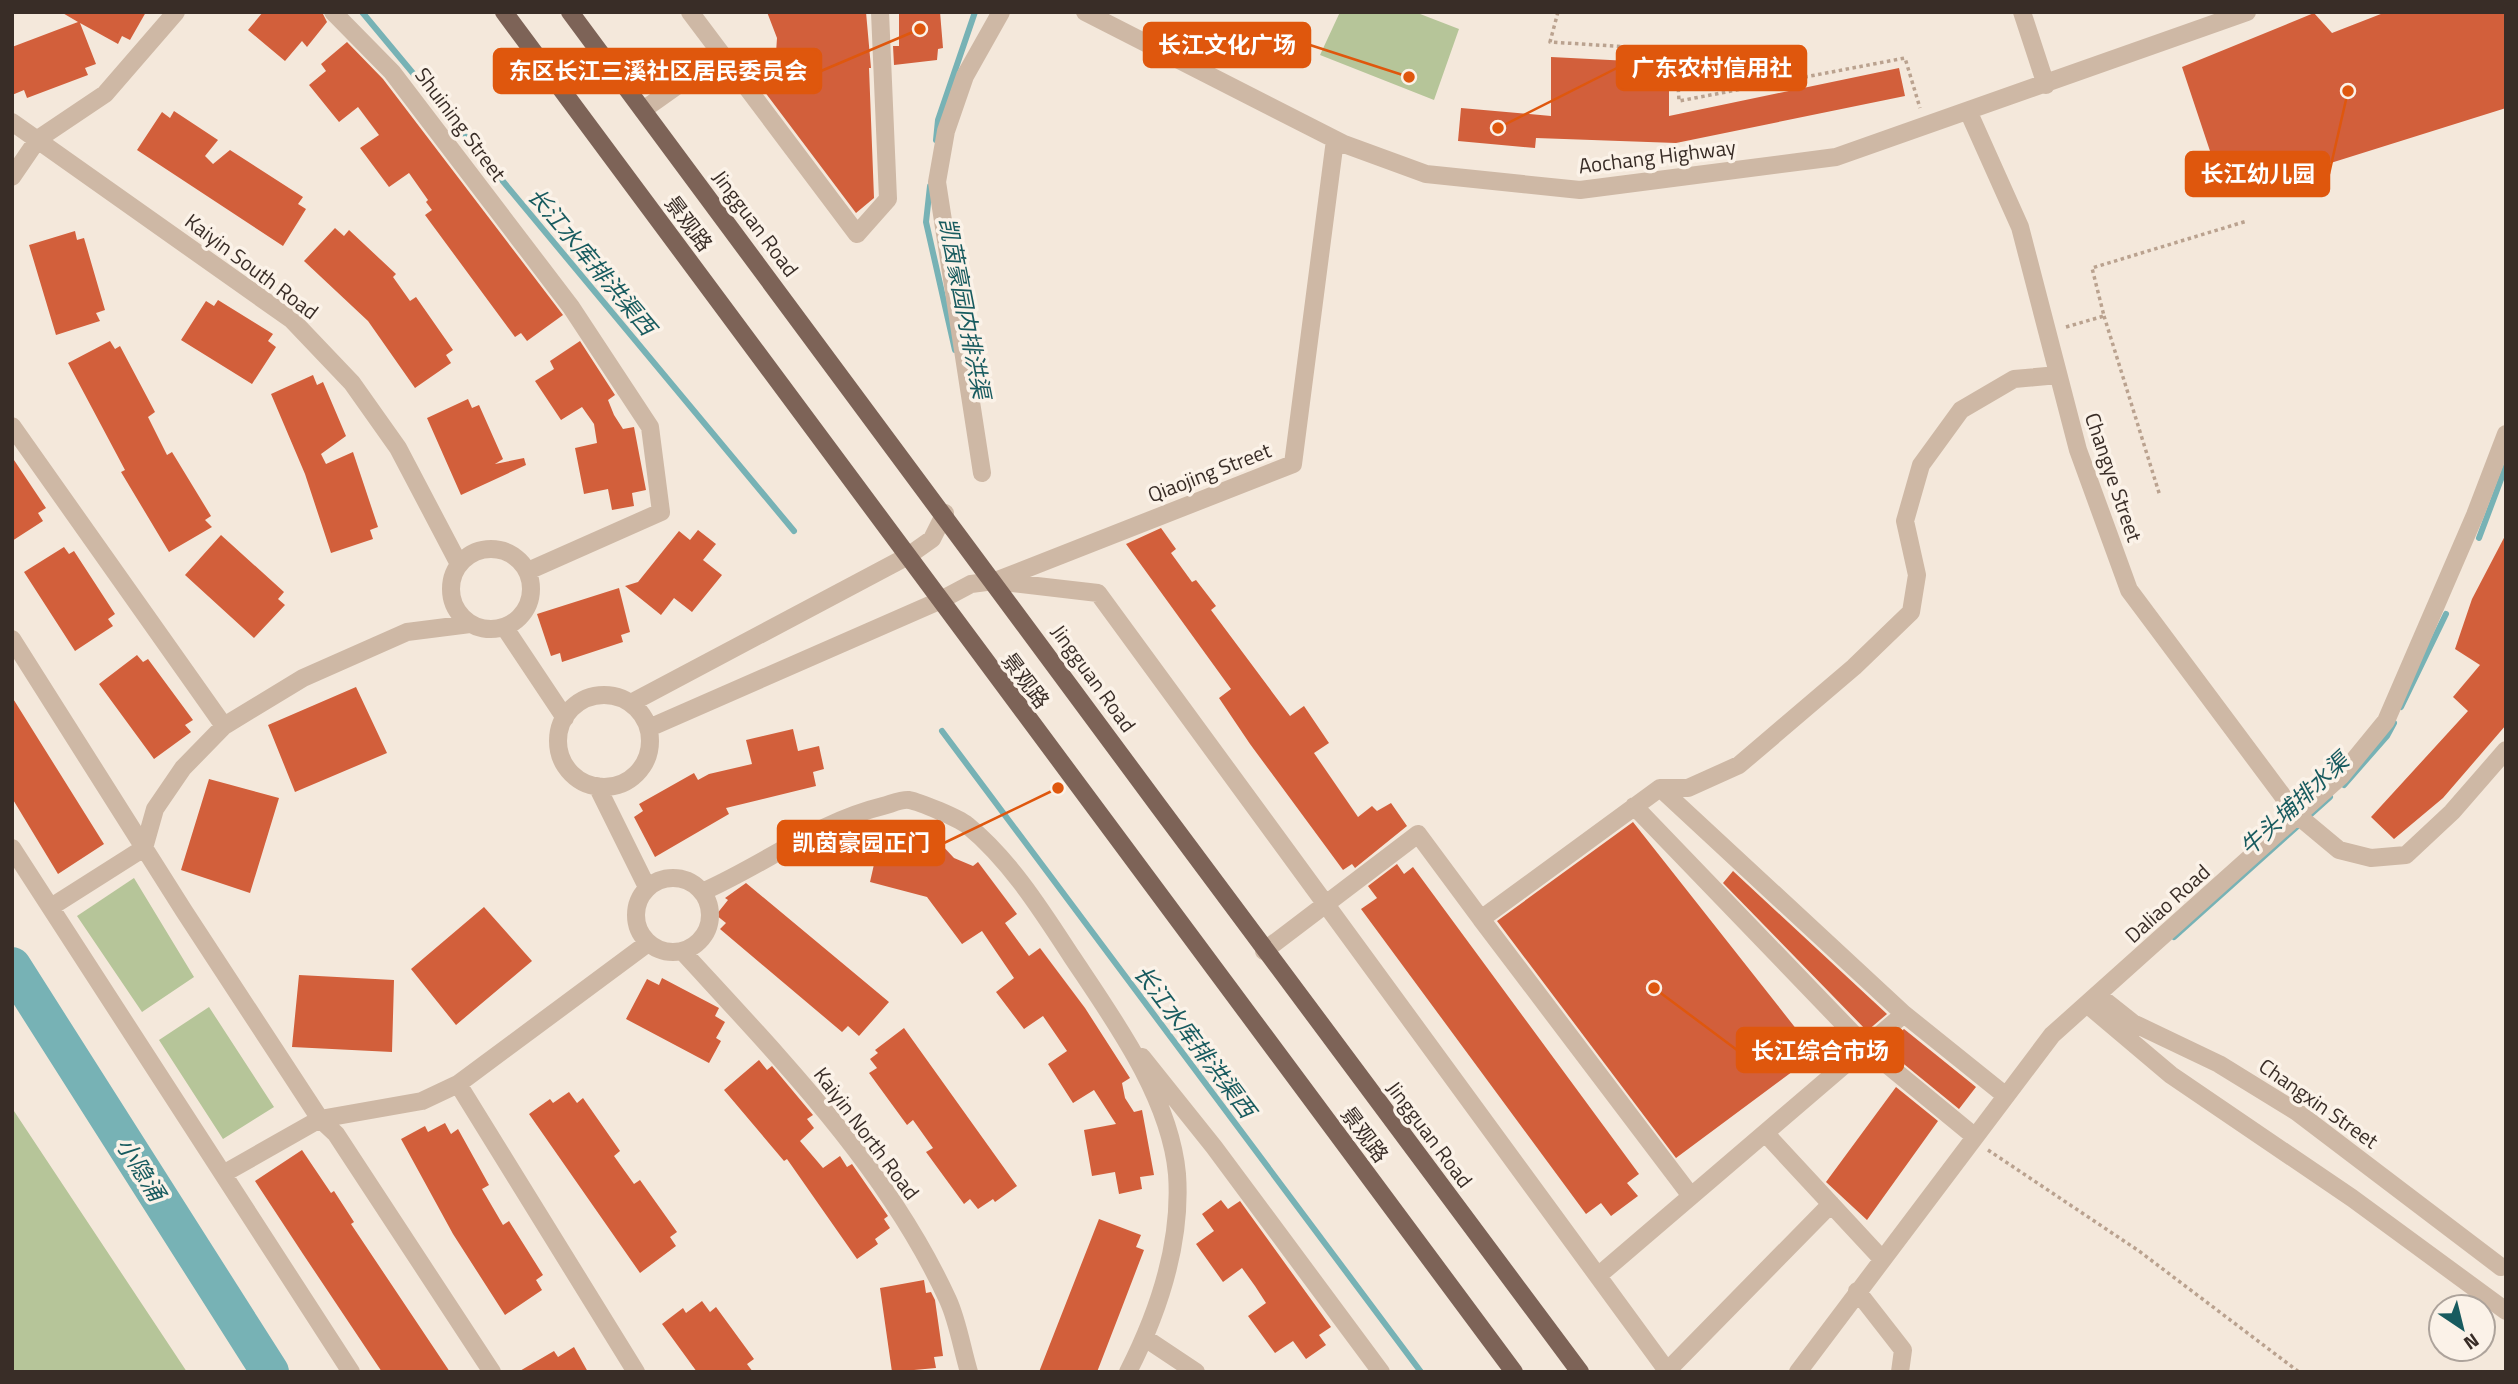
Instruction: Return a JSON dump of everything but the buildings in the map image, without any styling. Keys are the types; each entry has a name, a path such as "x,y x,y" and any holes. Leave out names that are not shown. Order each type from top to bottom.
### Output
{"main road":[{"name":"景观路","path":"504,12 1514,1372"},
{"name":"Jingguan Road","path":"570,12 945,513 1264,951 1580,1372"}],"street":[{"path":"12,177 38,139 105,94 176,12"},
{"name":"Shuining Street","path":"333,12 393,72 571,307 650,428 661,512 528,571"},
{"path":"690,12 857,234 888,199 880,12"},
{"path":"982,473 937,182 946,131 965,76 1002,12"},
{"name":"Aochang Highway","path":"1085,12 1103,18 1335,140 1426,174 1580,190 1836,157 1969,113 2247,12"},
{"path":"2022,12 2046,85"},
{"path":"643,110 722,54"},
{"name":"Changye Street","path":"1969,113 2020,226 2078,450 2129,590 2302,819 2339,850 2371,858 2406,855 2452,812 2506,750"},
{"name":"Kaiyin South Road","path":"12,122 292,320 352,383 398,448 460,564"},
{"name":"Qiaojing Street","path":"995,581 1293,464 1335,140"},
{"path":"1481,919 1660,788 1688,788 1738,765 1854,667 1911,612 1917,575 1905,521 1921,465 1961,410 2014,379 2058,375"},
{"path":"12,426 224,726"},
{"name":"Daliao Road","path":"1798,1372 1881,1258 2052,1035 2302,819 2386,721 2475,515 2506,434"},
{"path":"631,703 908,556 932,539 945,513"},
{"path":"51,907 144,848 155,809 183,768 224,726 303,678 407,632 470,624 492,630 505,628 526,611 532,584 528,571 508,552 481,550 460,564 453,576 452,601 458,613 470,624"},
{"path":"649,728 939,601 971,584 995,581 1098,593 1668,1370 1831,1204"},
{"path":"505,628 565,718"},
{"path":"12,639 320,1119 336,1134 492,1372"},
{"path":"617,696 631,703 642,714 649,728 649,751 639,772 619,784 597,786 571,773 563,761 559,731 565,718 587,698 617,696"},
{"path":"597,786 647,887"},
{"path":"1660,788 1903,1014 2006,1096"},
{"path":"702,891 730,880 782,848 857,812 908,800 965,823 1003,860 1126,1039 1183,1106 1381,1372"},
{"path":"1634,806 1867,1048 1974,1136"},
{"path":"1264,951 1418,834 1691,1196"},
{"path":"12,848 351,1372"},
{"path":"670,877 693,883 702,891 708,902 708,927 694,946 670,952 648,943 640,933 636,909 647,887 670,877"},
{"path":"223,1174 320,1119 422,1101 458,1084 648,943"},
{"name":"Kaiyin North Road","path":"682,951 789,1068 896,1204 949,1302 969,1372"},
{"path":"2094,1001 2171,1074 2352,1198 2504,1318"},
{"name":"Changxin Street","path":"2094,1001 2219,1064 2297,1112 2501,1267"},
{"path":"1599,1275 1867,1048 1903,1014"},
{"path":"1126,1039 1168,1129 1177,1174 1175,1238 1162,1294 1128,1372"},
{"path":"458,1084 636,1372"},
{"path":"1766,1134 1881,1258"},
{"path":"1857,1291 1903,1350 1900,1372"},
{"path":"1145,1338 1196,1372"}],"path":[{"path":"1558,12 1550,43 1676,50 1679,101 1905,58 1926,127"},
{"path":"2160,496 2104,316 2092,268 2247,221"},
{"path":"2047,332 2104,316"},
{"path":"1974,1136 1990,1152 2139,1251 2299,1372"}],"green space":[{"path":"1340,12 1415,12 1459,29 1434,100 1320,55"},
{"path":"134,878 194,977 142,1012 77,916"},
{"path":"209,1007 274,1107 223,1139 159,1040"},
{"path":"12,1108 187,1372 12,1372"}],"waterway":[{"name":"长江水库排洪渠西","path":"362,12 794,531"},
{"name":"凯茵豪园内排洪渠","path":"936,140 938,120 975,12"},
{"name":"凯茵豪园内排洪渠","path":"930,186 926,222 955,350"},
{"name":"牛头埔排水渠","path":"2479,538 2506,466"},
{"name":"牛头埔排水渠","path":"2401,707 2446,614"},
{"name":"牛头埔排水渠","path":"2344,785 2387,736 2394,723"},
{"name":"长江水库排洪渠西","path":"942,731 1421,1372"},
{"name":"牛头埔排水渠","path":"2174,937 2330,797"},
{"name":"小隐涌","path":"12,966 270,1372"}],"place":[{"name":"东区长江三溪社区居民委员会","path":"920,29"},
{"name":"长江文化广场","path":"1409,77"},
{"name":"长江幼儿园","path":"2348,91"},
{"name":"广东农村信用社","path":"1498,128"},
{"name":"凯茵豪园正门","path":"1058,788"},
{"name":"长江综合市场","path":"1654,988"}]}
